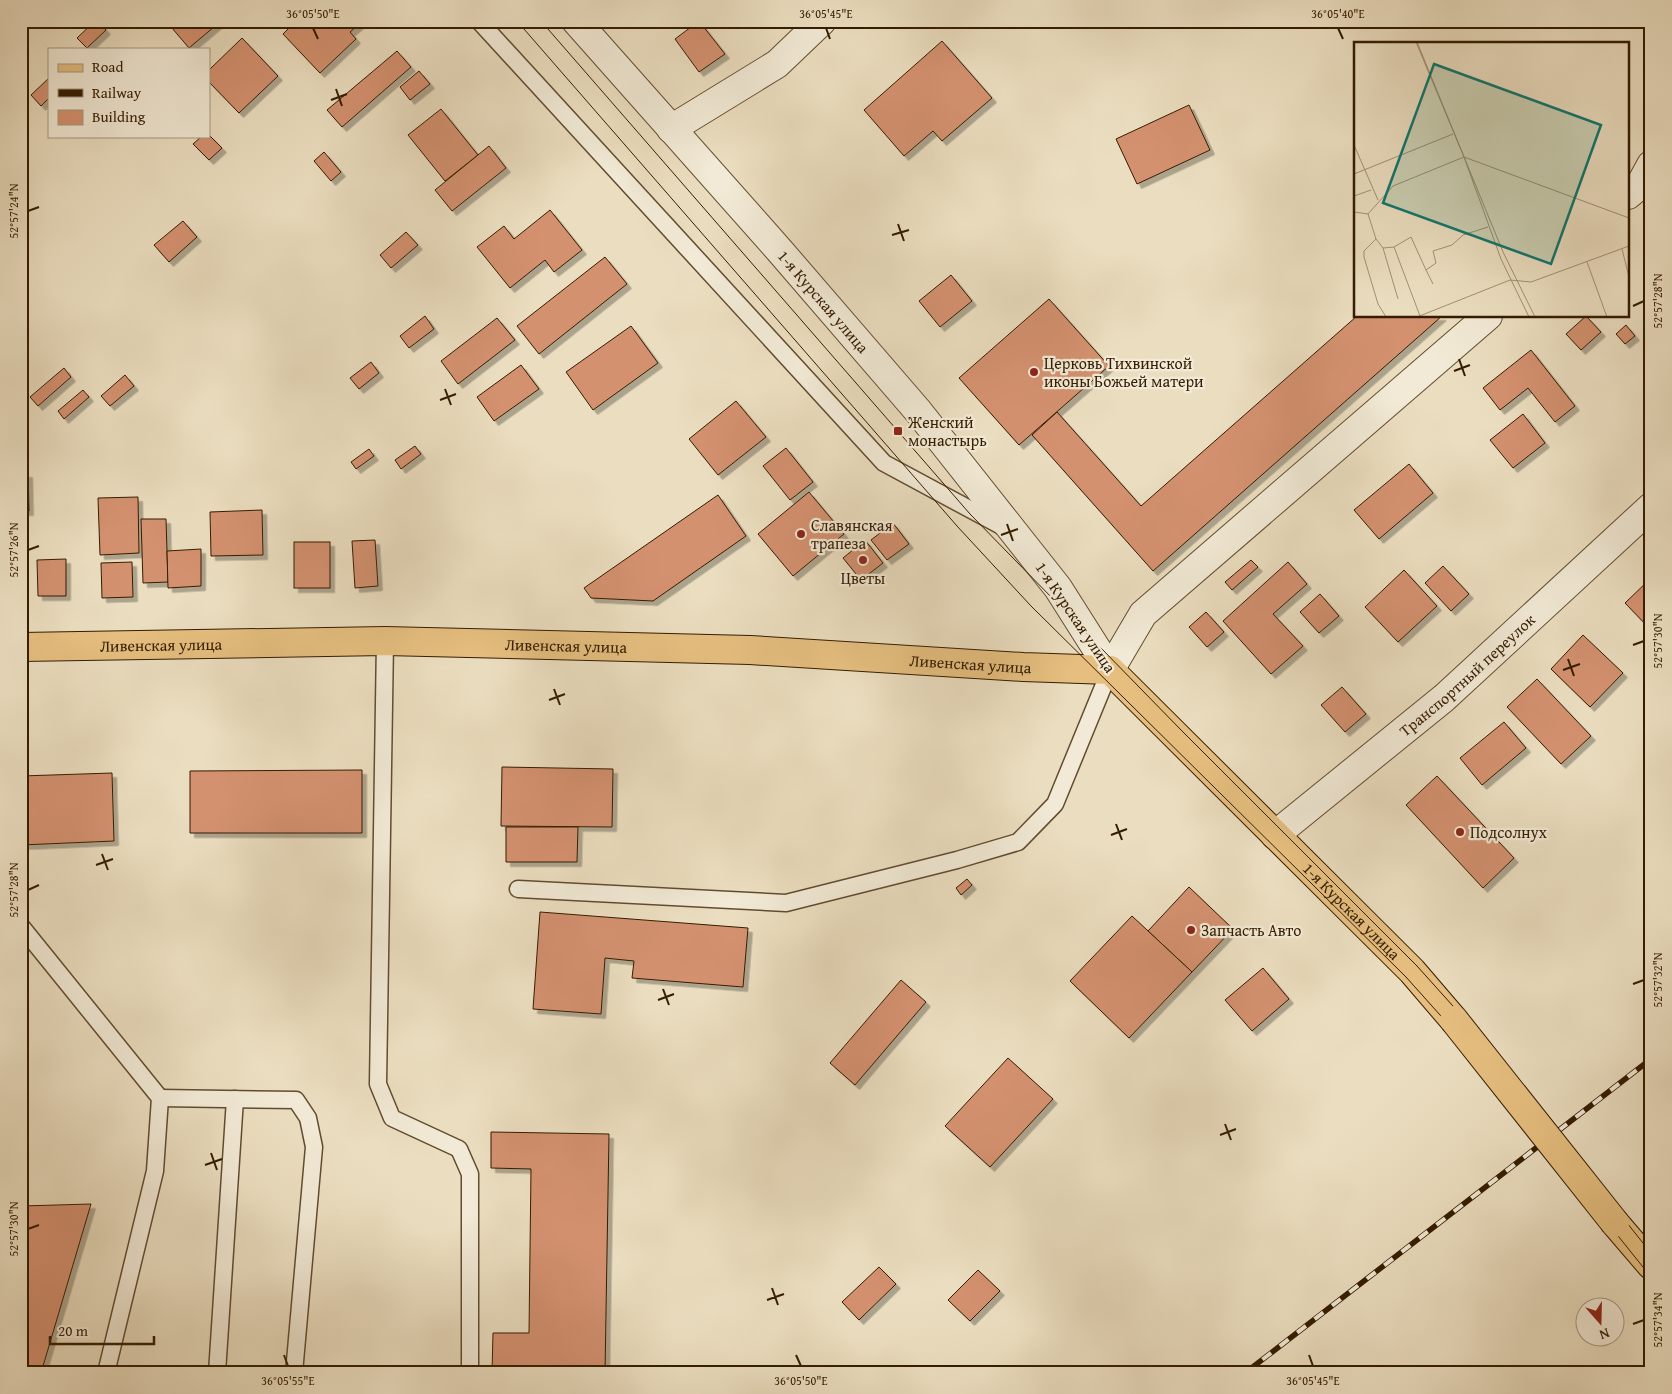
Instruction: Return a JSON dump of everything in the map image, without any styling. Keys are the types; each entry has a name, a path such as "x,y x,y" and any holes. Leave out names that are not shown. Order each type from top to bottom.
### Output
{"main road":[{"name":"Ливенская улица","path":"21,646 385,641 750,650 1023,668 1110,670"},
{"name":"1-я Курская улица","path":"1110,670 1412,971 1454,1020 1615,1223 1651,1265"}],"street":[{"name":"1-я Курская улица","path":"576,21 918,411 1018,534 1058,588 1110,670"},
{"path":"671,129 777,64 822,21"},
{"path":"1630,193 1640,185 1651,164"},
{"path":"1110,670 1143,614 1486,318"},
{"name":"Транспортный переулок","path":"1275,835 1444,698 1651,507"}],"lane":[{"path":"478,21 884,463 1018,534"},
{"path":"385,641 378,1084 392,1118 459,1149 470,1174 470,1373"},
{"path":"518,889 786,903 957,860 1018,842 1055,804 1110,670"},
{"path":"21,926 160,1098 155,1171 106,1373"},
{"path":"160,1098 296,1100 308,1118 314,1147 294,1373"},
{"path":"217,1373 235,1099"}],"building":[{"path":"95,21 98,21 106,30 87,48 77,38"},
{"path":"166,21 221,21 189,48"},
{"path":"296,21 363,21 350,32 356,39 320,73 283,34"},
{"path":"699,21 725,54 699,72 675,39"},
{"path":"242,38 278,76 239,113 210,83 210,69"},
{"path":"942,41 992,98 942,141 933,131 904,156 864,110"},
{"path":"397,51 411,67 342,127 327,110"},
{"path":"419,71 430,84 410,100 400,87"},
{"path":"48,79 48,99 41,106 31,95"},
{"path":"1189,105 1210,150 1137,184 1116,139"},
{"path":"441,109 478,155 445,181 408,135"},
{"path":"210,136 222,148 209,160 193,144 200,138 210,138"},
{"path":"489,146 506,168 452,211 435,190"},
{"path":"324,152 341,172 331,181 314,161"},
{"path":"550,210 582,250 554,272 545,260 510,288 477,247 504,226 514,239"},
{"path":"183,221 197,237 169,262 154,245"},
{"path":"406,232 418,245 391,268 380,255"},
{"path":"605,257 627,284 539,354 517,326"},
{"path":"951,275 972,301 940,327 919,301"},
{"name":"Церковь Тихвинской иконы Божьей матери","path":"1049,299 1109,366 1019,445 959,378"},
{"path":"425,316 434,329 409,348 400,336"},
{"path":"497,318 515,340 458,384 441,361"},
{"path":"1355,318 1440,318 1153,571 1032,435 1057,412 1141,506"},
{"path":"1584,318 1588,318 1601,332 1581,350 1566,334"},
{"path":"1626,325 1635,336 1625,344 1616,334"},
{"path":"631,326 658,363 593,410 566,372"},
{"path":"1531,350 1575,406 1555,422 1528,388 1500,410 1483,388"},
{"path":"371,362 379,373 359,389 350,378"},
{"path":"521,365 539,389 494,421 477,397"},
{"path":"64,368 71,377 38,406 30,397"},
{"path":"125,375 134,386 110,406 101,396"},
{"path":"83,390 89,397 64,419 58,411"},
{"path":"736,401 766,437 718,475 689,439"},
{"path":"1523,414 1545,443 1513,468 1490,440"},
{"path":"415,446 421,454 401,469 395,460"},
{"path":"786,448 813,482 790,500 763,466"},
{"path":"369,449 374,456 356,469 351,462"},
{"path":"1409,464 1433,493 1379,539 1354,510"},
{"path":"21,473 28,473 29,511 21,511"},
{"name":"Славянская трапеза","path":"809,492 844,534 793,576 758,534"},
{"path":"718,495 746,536 653,601 591,598 584,588"},
{"path":"138,497 139,553 100,555 98,498"},
{"path":"262,510 263,555 211,556 210,512"},
{"path":"141,519 166,519 168,582 143,583"},
{"path":"893,523 909,544 887,560 871,540"},
{"path":"375,540 378,586 355,588 352,541"},
{"name":"Цветы","path":"865,540 883,563 861,580 843,558"},
{"path":"294,542 330,542 330,588 294,588"},
{"path":"201,549 201,586 168,588 167,551"},
{"path":"66,559 66,596 38,596 37,560"},
{"path":"1251,560 1258,567 1232,590 1225,582"},
{"path":"132,562 133,597 102,598 101,563"},
{"path":"1288,562 1307,584 1273,614 1303,646 1271,674 1223,621"},
{"path":"1443,566 1469,594 1451,611 1425,583"},
{"path":"1404,570 1437,606 1398,642 1365,607"},
{"path":"1651,578 1651,630 1625,603"},
{"path":"1320,594 1339,616 1319,633 1300,612"},
{"path":"1206,612 1224,632 1207,647 1189,627"},
{"path":"1583,635 1623,673 1590,707 1551,669"},
{"path":"1537,679 1591,736 1561,764 1507,707"},
{"path":"1342,687 1366,714 1345,732 1321,705"},
{"path":"1504,722 1526,748 1482,785 1460,758"},
{"path":"502,767 613,769 612,827 501,826"},
{"path":"362,770 362,833 190,833 190,771"},
{"path":"112,773 114,841 21,845 21,776"},
{"name":"Подсолнух","path":"1437,776 1514,858 1483,888 1406,805"},
{"path":"506,827 578,827 577,862 506,862"},
{"path":"967,879 972,885 961,895 956,888"},
{"name":"Запчасть Авто","path":"1189,887 1233,929 1192,972 1148,931"},
{"path":"540,912 748,928 743,987 632,978 634,961 605,958 601,1014 533,1009"},
{"path":"1132,916 1192,972 1129,1038 1070,981"},
{"path":"1263,968 1289,999 1252,1031 1225,1000"},
{"path":"901,980 926,1002 855,1085 830,1063"},
{"path":"1008,1058 1053,1099 990,1167 945,1126"},
{"path":"491,1132 609,1134 605,1373 492,1372 493,1333 529,1333 531,1169 491,1168"},
{"path":"91,1204 41,1373 21,1373 21,1206"},
{"path":"879,1267 896,1284 859,1320 842,1302"},
{"path":"978,1270 1000,1291 970,1321 948,1300"}],"tram line":[{"path":"517,21 957,526 1031,606 1406,977 1449,1025 1651,1277"},
{"path":"541,21 970,514 1183,732 1417,966 1461,1015 1651,1253"}],"railway":[{"path":"1245,1373 1651,1059"}],"place":[{"name":"Церковь Тихвинской иконы Божьей матери","path":"1034,372"},
{"name":"Женский монастырь","path":"898,431"},
{"name":"Славянская трапеза","path":"801,534"},
{"name":"Цветы","path":"863,560"},
{"name":"Подсолнух","path":"1460,832"},
{"name":"Запчасть Авто","path":"1191,930"}]}
